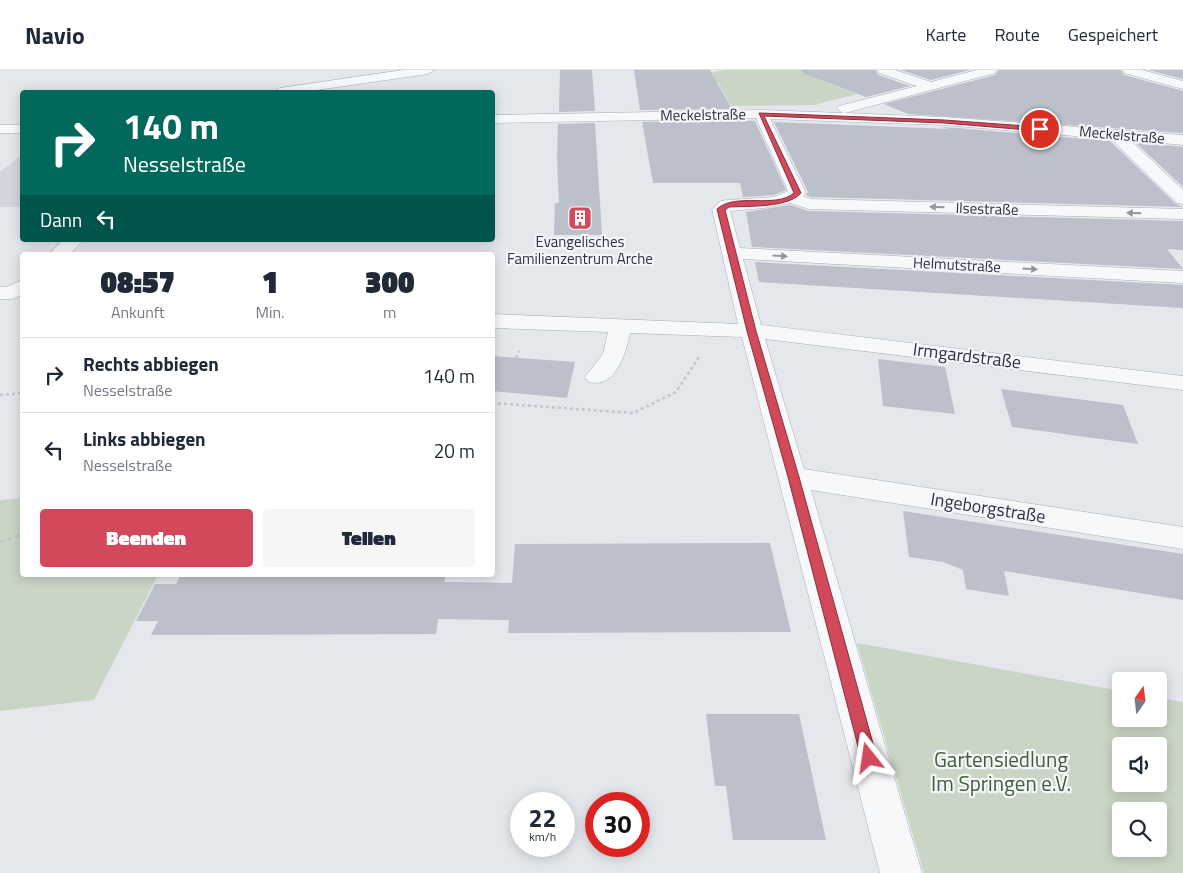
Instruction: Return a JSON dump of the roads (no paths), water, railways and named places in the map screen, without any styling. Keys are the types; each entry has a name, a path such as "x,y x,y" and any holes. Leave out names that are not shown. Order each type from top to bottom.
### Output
{"street":[{"path":"293,90 428,70"},
{"path":"883,70 930,86"},
{"path":"816,116 991,70"},
{"path":"1128,70 1183,85"},
{"path":"761,114 798,193 792,198 780,201 727,205 721,209 751,331 793,477 901,873"},
{"name":"Meckelstraße","path":"495,119 761,114 944,121 1183,140"},
{"path":"1116,135 1183,199"},
{"name":"Ilsestraße","path":"792,198 809,204 1183,214"},
{"path":"61,252 72,242"},
{"name":"Helmutstraße","path":"732,253 1183,277"},
{"name":"Irmgardstraße","path":"495,321 751,331 1183,383"},
{"path":"597,378 614,355 620,326"},
{"name":"Ingeborgstraße","path":"793,477 1183,538"}],"place":[{"name":"Evangelisches Familienzentrum Arche","path":"580,218"}],"park label":[{"name":"Gartensiedlung Im Springen e.V.","path":"1001,772"}]}
